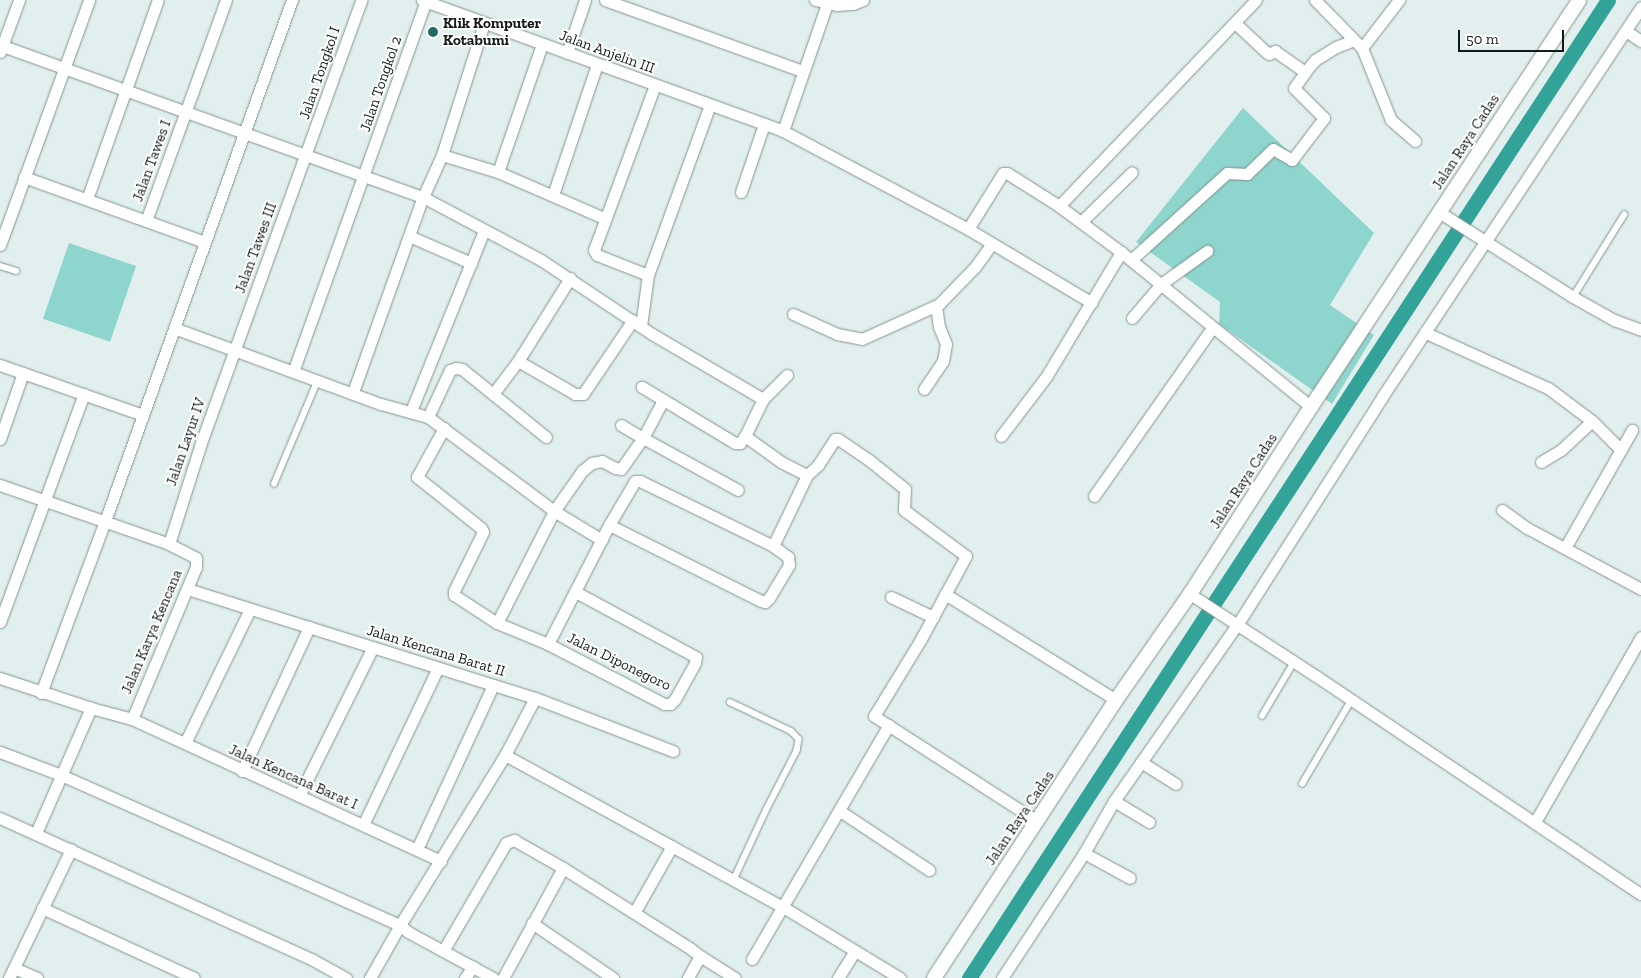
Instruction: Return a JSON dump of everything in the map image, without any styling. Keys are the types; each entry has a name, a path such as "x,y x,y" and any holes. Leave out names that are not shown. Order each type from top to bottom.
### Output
{"street":[{"path":"19,0 1,48 65,67 125,91 423,197 570,278 637,323 763,400"},
{"path":"0,245 89,0"},
{"path":"87,199 158,0"},
{"name":"Jalan Tawes I","path":"146,220 226,0"},
{"path":"41,693 105,522 292,0"},
{"name":"Jalan Tongkol I","path":"306,155 361,0"},
{"path":"567,53 585,0"},
{"path":"606,0 802,71"},
{"path":"783,131 802,71 820,2 853,4 863,0"},
{"path":"1059,206 1256,0"},
{"path":"1315,0 1358,44 1391,120 1415,141"},
{"path":"1131,260 1227,173 1247,174 1273,149 1292,160 1324,118 1294,88 1316,60 1336,47 1358,44 1398,0"},
{"name":"Jalan Raya Cadas","path":"934,978 1116,700 1192,595 1310,406 1443,214 1579,0"},
{"name":"Jalan Anjelin III","path":"424,1 783,131 968,229 1092,304"},
{"name":"Jalan Tongkol 2","path":"293,372 365,176 424,1"},
{"path":"1002,978 1084,852 1114,801 1235,624 1382,396 1426,333 1481,236 1641,8"},
{"path":"353,392 423,197 442,155 484,23"},
{"path":"1235,23 1269,54 1275,52 1305,72"},
{"path":"1626,31 1641,41"},
{"path":"498,172 542,44"},
{"path":"553,195 597,64"},
{"path":"648,275 594,252 604,218 655,85"},
{"path":"518,361 575,394 583,394 637,323 648,275 710,105"},
{"path":"741,192 764,124"},
{"name":"Jalan Tawes III","path":"234,350 306,155"},
{"path":"442,155 498,172 604,218"},
{"path":"1081,222 1132,172"},
{"path":"968,229 1003,173 1007,173 1059,206 1121,252 1310,406"},
{"path":"24,177 205,242"},
{"path":"1443,214 1481,236 1574,297 1614,320 1641,330"},
{"path":"411,411 484,230"},
{"path":"409,236 471,263"},
{"path":"793,314 837,334 862,339 936,306 975,267 992,244"},
{"path":"1132,318 1161,284 1207,251"},
{"path":"1001,436 1046,377 1092,304 1121,252"},
{"path":"493,394 518,361 570,278"},
{"path":"924,389 943,361 946,344 938,327 936,306"},
{"path":"174,328 353,392 381,404 428,417 554,511 602,540"},
{"path":"1094,496 1212,328"},
{"path":"1426,333 1548,388 1592,421 1621,450"},
{"name":"Jalan Layur IV","path":"169,544 234,350"},
{"path":"0,366 143,415"},
{"path":"428,417 450,370 462,369 546,436"},
{"path":"0,439 23,374"},
{"path":"642,387 735,443 740,443 763,400 787,375"},
{"path":"0,622 84,394"},
{"path":"497,623 554,511 587,465 602,461 621,469 643,438 663,400"},
{"path":"1541,462 1561,450 1592,421"},
{"path":"621,425 738,490"},
{"path":"444,428 416,477 484,532 454,591 454,595 497,623 548,644 609,525 635,481 640,481 773,546 789,560 784,573 765,602 609,525"},
{"path":"1565,548 1632,430"},
{"path":"745,436 780,462 807,475"},
{"path":"773,546 807,475 818,465 832,442 838,439 904,489 904,510 966,556 933,617 875,714 877,718 1037,821"},
{"path":"0,485 169,544"},
{"path":"1502,510 1527,528 1641,589"},
{"name":"Jalan Karya Kencana","path":"132,719 196,567 196,558 169,544"},
{"name":"Jalan Kencana Barat II","path":"187,588 535,698 673,751"},
{"name":"Jalan Diponegoro","path":"548,644 664,704 670,704 675,699 695,663 696,657 576,592"},
{"path":"945,594 1116,700"},
{"path":"1192,595 1352,699 1641,894"},
{"path":"892,597 933,617"},
{"path":"185,744 250,609"},
{"path":"242,771 309,628"},
{"path":"1535,822 1641,637"},
{"path":"299,796 373,647"},
{"path":"363,825 438,668"},
{"name":"Jalan Kencana Barat I","path":"0,678 41,693 132,719 441,861"},
{"path":"417,849 493,685"},
{"path":"370,978 400,924 441,861 505,755 535,698"},
{"path":"36,833 91,708"},
{"path":"752,959 840,811 888,725"},
{"path":"0,752 61,775 400,924 408,932 442,952 473,966 493,978"},
{"path":"505,755 783,907 900,978"},
{"path":"1141,762 1176,784"},
{"path":"1114,801 1149,822"},
{"path":"840,811 929,870"},
{"path":"0,820 36,833 71,849 323,973 346,978"},
{"path":"442,952 506,843 514,840 679,940 735,978"},
{"path":"634,912 672,846"},
{"path":"37,978 12,973 71,849"},
{"path":"1084,852 1130,878"},
{"path":"503,978 563,868"},
{"path":"42,908 194,978"},
{"path":"532,923 613,978"},
{"path":"838,978 855,951"},
{"path":"688,978 700,956"},
{"path":"465,978 473,966"}],"lane":[{"path":"1574,297 1624,215"},
{"path":"0,266 16,271"},
{"path":"274,484 318,380"},
{"path":"1262,716 1294,661"},
{"path":"1302,784 1352,699"},
{"path":"730,702 791,731 799,740 797,751 767,809 734,880"}],"shaded area":[{"path":"1243,108 1374,233 1330,305 1374,335 1332,404 1219,324 1220,302 1136,242"},
{"path":"69,243 136,266 110,342 43,319"}],"waterway":[{"path":"969,978 1608,0"}],"place":[{"name":"Klik Komputer Kotabumi","path":"433,32"}]}
